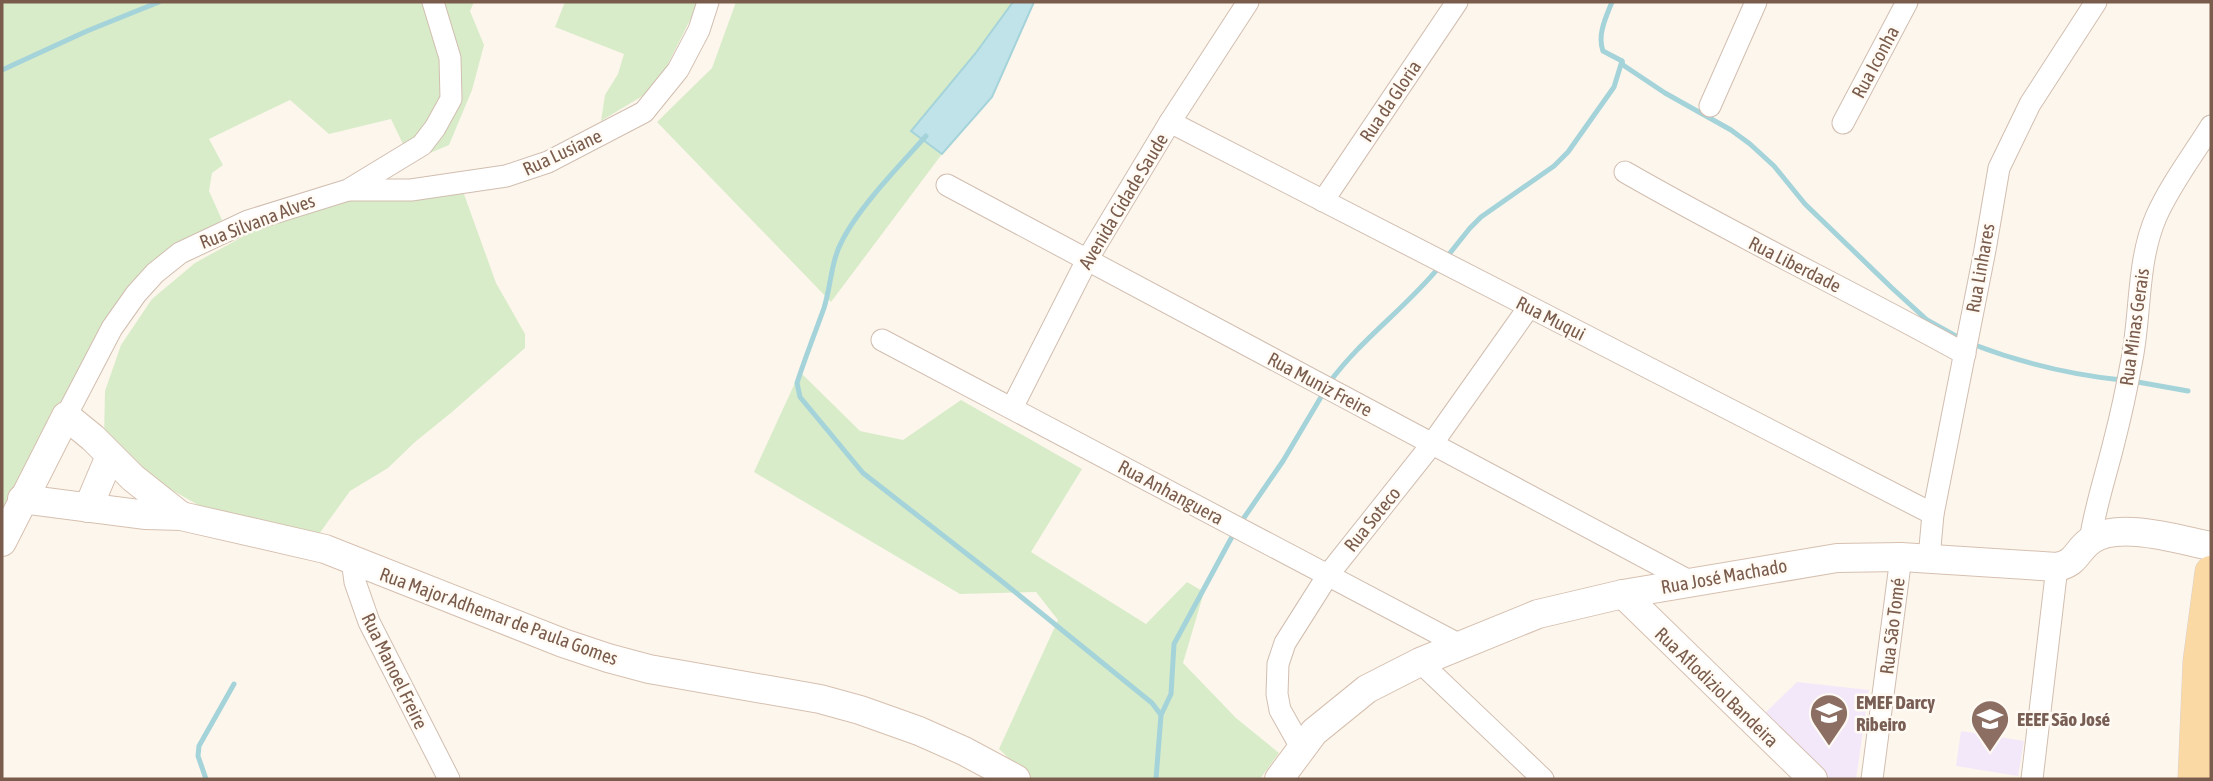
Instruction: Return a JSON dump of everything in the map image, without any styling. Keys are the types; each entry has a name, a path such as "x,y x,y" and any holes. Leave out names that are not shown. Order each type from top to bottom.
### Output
{"main road":[{"path":"2194,779 2199,662 2211,572"}],"street":[{"name":"Rua Silvana Alves","path":"2,542 112,328 155,273 197,243 248,221 348,190 422,145 451,99 450,58 433,2"},
{"name":"Rua Lusiane","path":"348,190 411,190 506,176 548,162 644,112 678,70 699,30 708,2"},
{"name":"Avenida Cidade Saude","path":"1012,408 1087,260 1170,122 1248,2"},
{"name":"Rua da Gloria","path":"1323,201 1457,2"},
{"path":"1710,106 1756,2"},
{"name":"Rua Iconha","path":"1843,123 1908,2"},
{"name":"Rua Linhares","path":"1929,558 1933,514 1999,168 2030,104 2096,2"},
{"name":"Rua Muqui","path":"1170,122 1933,514"},
{"name":"Rua Minas Gerais","path":"2090,541 2093,516 2115,441 2133,356 2143,265 2149,237 2169,193 2211,126"},
{"name":"Rua Liberdade","path":"1625,172 1695,213 1874,304 1965,354"},
{"name":"Rua Muniz Freire","path":"947,185 1693,583"},
{"name":"Rua Soteco","path":"1302,749 1280,710 1276,680 1285,643 1328,575 1432,444 1529,307"},
{"name":"Rua Anhanguera","path":"882,340 1460,645"},
{"name":"Rua Major Adhemar de Paula Gomes","path":"66,416 93,438 133,478 181,516"},
{"path":"88,508 110,456"},
{"name":"Rua Major Adhemar de Paula Gomes","path":"22,499 146,515 181,516 325,549 563,643 608,658 649,669 820,699 860,710 930,736 1016,779"},
{"path":"2032,779 2057,567 2068,564 2090,541 2112,531 2211,546"},
{"name":"Rua José Machado","path":"1280,779 1314,732 1367,689 1420,662 1538,614 1623,594 1805,561 1837,558 1901,556 2057,567"},
{"name":"Rua São Tomé","path":"1872,779 1901,556"},
{"name":"Rua Manoel Freire","path":"352,560 355,582 369,622 449,779"},
{"name":"Rua Aflodiziol Bandeira","path":"1623,594 1813,779"},
{"path":"1420,662 1543,779"}],"shaded area":[{"name":"EMEF Darcy Ribeiro","path":"1797,682 1869,690 1856,779 1830,779 1763,715"},
{"name":"EEEF São José","path":"1961,731 2024,741 2018,776 1956,766"}],"green space":[{"path":"2,2 474,2 470,11 484,45 472,90 449,145 411,161 391,119 329,134 290,100 209,139 223,165 212,173 209,191 222,220 173,250 131,288 2,533"},
{"path":"565,2 699,2 663,74 644,95 601,121 605,95 618,74 624,54 555,27"},
{"path":"736,2 1013,2 975,54 911,131 942,154 831,302 657,122 712,68"},
{"path":"460,183 496,283 525,334 525,348 388,468 350,491 314,541 207,510 163,485 104,438 105,391 121,345 152,299 195,263 262,226 330,204"},
{"path":"800,372 860,431 903,440 961,400 1082,469 1031,552 1146,624 1187,582 1204,592 1183,663 1236,718 1279,753 1260,779 1030,779 999,749 1058,620 1036,592 960,594 754,472"}],"water":[{"path":"1013,2 1034,2 992,97 942,154 911,131 975,54"}],"waterway":[{"path":"2,70 159,2"},
{"path":"1612,2 1602,32 1603,51 1622,61 1623,65 1665,93 1731,130 1750,144 1774,166 1805,204 1892,288 1927,320 1963,340"},
{"path":"1446,258 1481,217 1554,166 1568,152 1614,87 1622,61"},
{"path":"926,136 869,200 842,241 824,308 797,383 800,397 863,473 1152,703 1161,715"},
{"path":"1329,383 1355,352 1440,266"},
{"path":"1972,344 2046,367 2122,380"},
{"path":"2132,381 2188,391"},
{"path":"1239,525 1283,461 1324,392"},
{"path":"1156,779 1161,715 1171,694 1174,644 1234,533"},
{"path":"206,779 198,756 199,746 234,684"}],"place":[{"name":"EMEF Darcy Ribeiro","path":"1829,747"},
{"name":"EEEF São José","path":"1990,753"}]}
